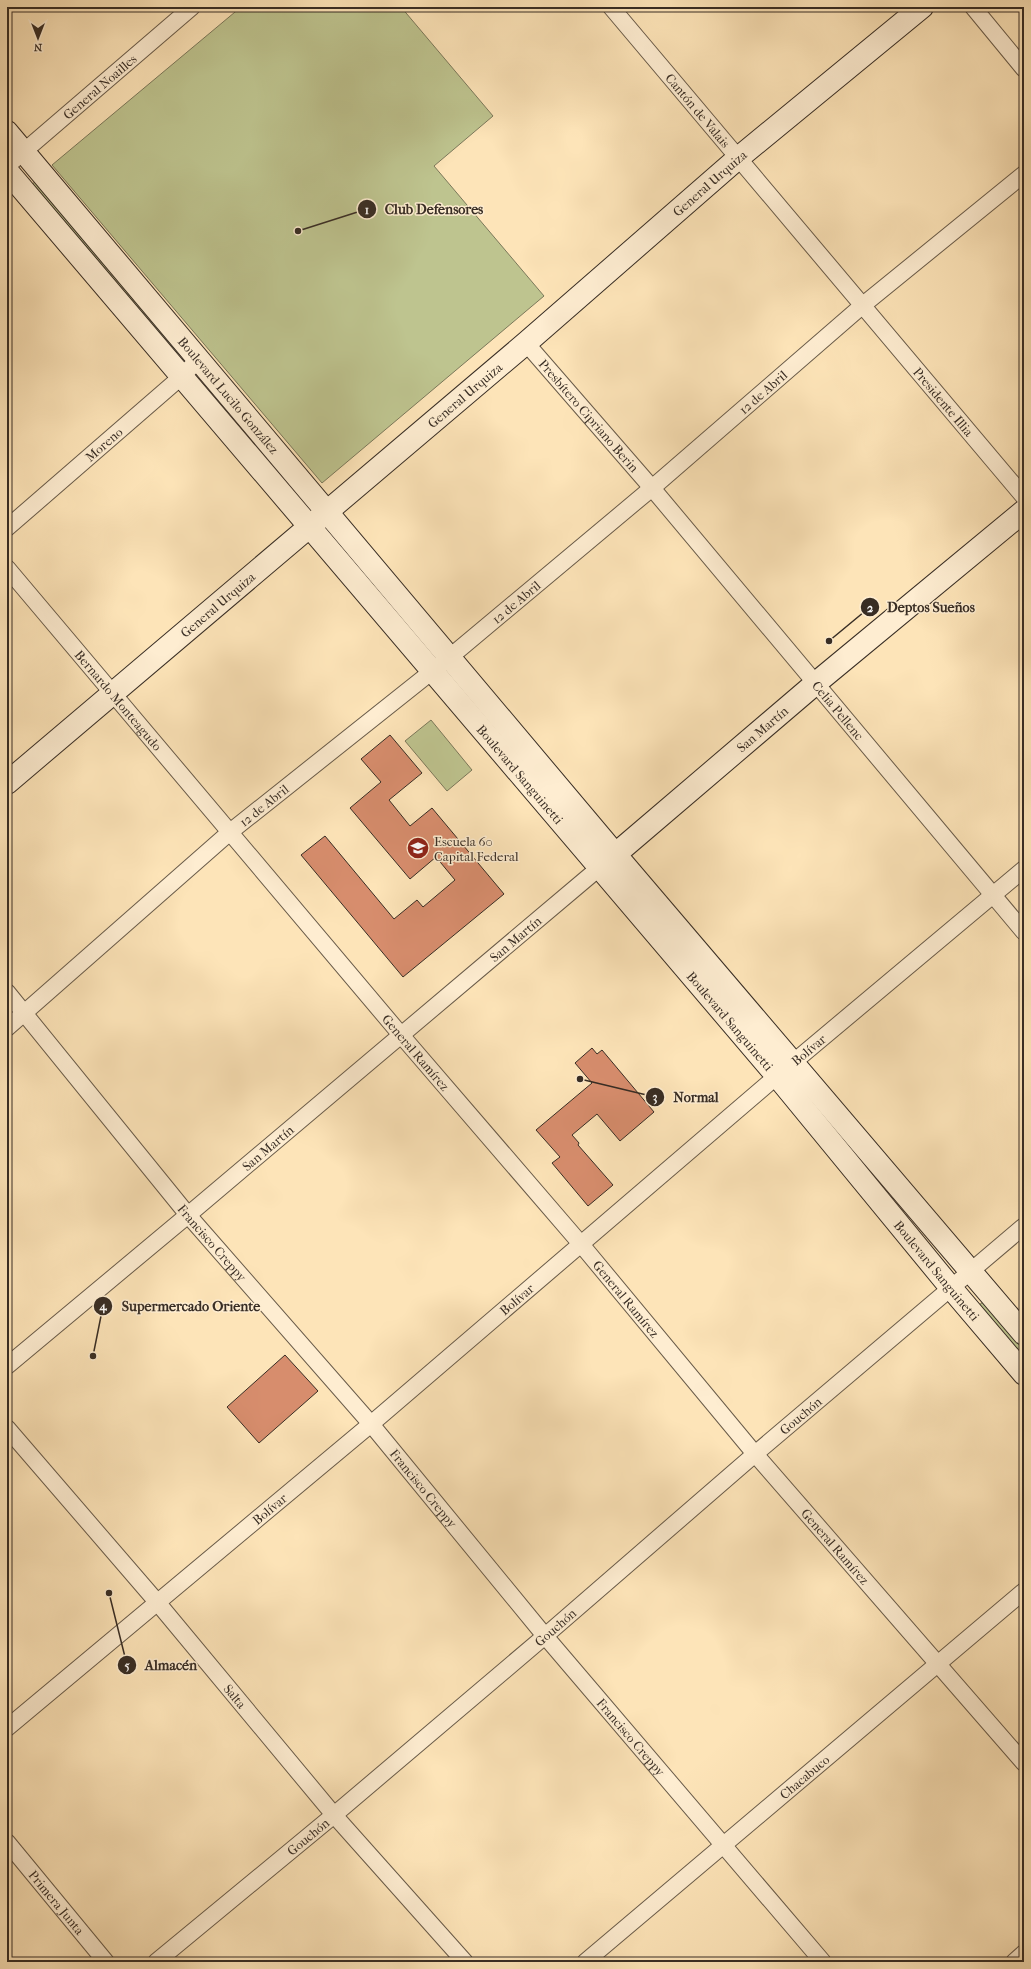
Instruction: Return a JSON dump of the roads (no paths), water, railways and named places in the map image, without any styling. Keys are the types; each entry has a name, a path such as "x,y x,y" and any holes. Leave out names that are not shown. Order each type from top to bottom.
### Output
{"main road":[{"name":"General Urquiza","path":"7,783 326,510 526,343 737,159 922,7"},
{"name":"Boulevard Lucilo González","path":"7,132 450,657"},
{"name":"Boulevard Lucilo González","path":"7,171 433,671"},
{"name":"San Martín","path":"599,868 816,683 1024,511"},
{"name":"Boulevard Sanguinetti","path":"450,657 615,854 785,1069 951,1288 1024,1374"},
{"name":"Boulevard Sanguinetti","path":"433,671 599,868 970,1271 1024,1334"}],"street":[{"name":"General Noailles","path":"7,166 192,7"},
{"name":"Cantón de Valais","path":"611,7 737,159 863,305"},
{"path":"973,7 1024,69"},
{"name":"12 de Abril","path":"7,1028 230,832 450,657 652,488 863,305 1024,174"},
{"name":"Presidente Illia","path":"863,305 1024,498"},
{"name":"Presbítero Cipriano Berin","path":"526,343 652,488"},
{"name":"Moreno","path":"7,528 199,360"},
{"name":"Celia Pellenc","path":"652,488 1024,932"},
{"name":"Bernardo Monteagudo","path":"7,568 230,832"},
{"name":"General Ramírez","path":"230,832 401,1035 580,1243 755,1454 1024,1763"},
{"name":"San Martín","path":"7,1366 188,1216 599,868"},
{"name":"Bolívar","path":"7,1728 370,1424 785,1069 1024,869"},
{"name":"Francisco Creppy","path":"7,992 188,1216 370,1424 545,1636 823,1962"},
{"name":"Gouchón","path":"156,1962 334,1815 545,1636 755,1454 1024,1226"},
{"name":"Salta","path":"7,1428 157,1602 334,1815 465,1962"},
{"name":"Chacabuco","path":"585,1962 1024,1591"},
{"name":"Primera Junta","path":"7,1842 106,1962"},
{"path":"1014,1962 1024,1953"}],"place":[{"name":"Club Defensores","path":"298,231"},
{"name":"Deptos Sueños","path":"829,641"},
{"name":"Escuela 60 Capital Federal","path":"418,848"},
{"name":"Normal","path":"580,1079"},
{"name":"Supermercado Oriente","path":"93,1356"},
{"name":"Almacén","path":"109,1593"}]}
